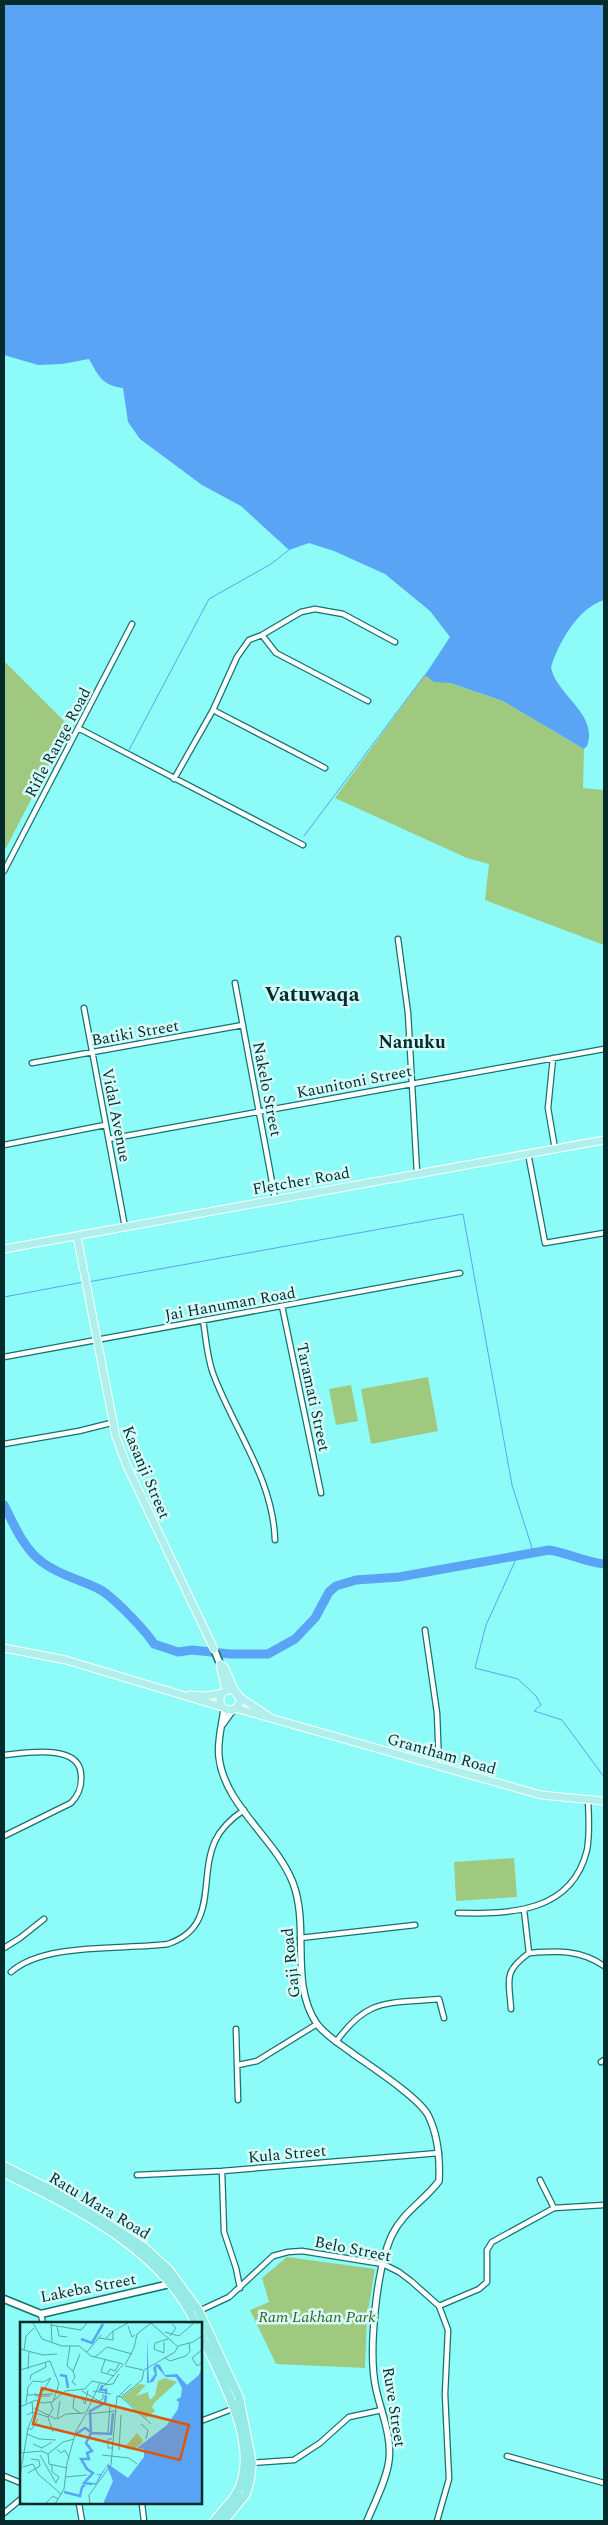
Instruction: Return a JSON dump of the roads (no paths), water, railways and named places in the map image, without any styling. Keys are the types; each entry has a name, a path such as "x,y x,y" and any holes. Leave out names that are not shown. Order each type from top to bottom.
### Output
{"highway":[{"name":"Ratu Mara Road","path":"4,2166 64,2196 135,2240 151,2253 175,2283 201,2322"},
{"name":"Ratu Mara Road","path":"4,2173 101,2226 143,2256 175,2283"},
{"name":"Ratu Mara Road","path":"196,2313 196,2322"},
{"name":"Ratu Mara Road","path":"202,2325 239,2397 252,2463 246,2494 224,2521"},
{"path":"202,2337 235,2408 243,2454 242,2480 232,2501 214,2521"}],"main road":[{"name":"Fletcher Road","path":"4,1249 275,1198 604,1140"},
{"name":"Kasanji Street","path":"76,1236 111,1423 126,1466 214,1649 219,1661 225,1692"},
{"path":"4,1648 66,1660 187,1695 223,1708 234,1709 239,1704 238,1695 225,1692 206,1696 187,1695"},
{"name":"Kasanji Street","path":"219,1661 225,1668 238,1695"},
{"path":"223,1708 220,1700 225,1692"},
{"name":"Grantham Road","path":"238,1695 274,1720"},
{"name":"Grantham Road","path":"234,1709 541,1795 604,1801"},
{"name":"Lakeba Street","path":"4,2299 41,2314 175,2283"}],"street":[{"path":"174,780 214,710 237,657 249,640 262,635 301,612 320,609 343,614 395,642"},
{"name":"Rifle Range Road","path":"4,871 132,624"},
{"path":"262,635 276,653 368,701"},
{"path":"214,710 325,768"},
{"path":"78,728 174,780 303,845"},
{"path":"398,939 408,1013 417,1173"},
{"name":"Nakelo Street","path":"235,983 275,1198"},
{"name":"Vidal Avenue","path":"84,1008 125,1227"},
{"name":"Batiki Street","path":"32,1063 243,1025"},
{"name":"Kaunitoni Street","path":"109,1139 604,1049"},
{"path":"553,1058 548,1108 555,1149"},
{"path":"4,1145 106,1125"},
{"path":"528,1153 545,1243 604,1233"},
{"name":"Jai Hanuman Road","path":"4,1357 460,1273"},
{"name":"Taramati Street","path":"282,1306 321,1493"},
{"path":"203,1320 213,1375 261,1476 269,1500 275,1540"},
{"path":"4,1444 79,1431 111,1423"},
{"path":"425,1630 437,1714 439,1767"},
{"name":"Gaji Road","path":"223,1708 218,1742 219,1760 226,1782 244,1810 272,1845 294,1884 304,1991 307,2004 317,2024 336,2042 421,2106 432,2125 438,2153 439,2182 403,2217 392,2237 383,2264"},
{"name":"Gaji Road","path":"222,1725 234,1709"},
{"path":"4,1754 51,1752 66,1755 75,1761 81,1771 82,1783 78,1796 71,1803 4,1836"},
{"path":"458,1913 512,1912 524,1910 556,1897 582,1866 588,1840 588,1800"},
{"path":"11,1972 24,1962 45,1955 168,1944 186,1936 200,1919 203,1910 209,1861 216,1839 228,1822 244,1810"},
{"path":"524,1910 528,1953"},
{"path":"4,1948 44,1919"},
{"path":"300,1938 415,1925"},
{"path":"511,2009 508,1975 514,1964 528,1953 562,1950 593,1958 604,1966"},
{"path":"336,2042 360,2014 370,2008 388,2004 439,2000 444,2018"},
{"path":"238,2065 256,2061 317,2024"},
{"path":"236,2029 238,2100"},
{"name":"Kula Street","path":"137,2175 222,2171 438,2153"},
{"path":"222,2171 224,2232 236,2268 240,2288"},
{"path":"540,2180 554,2208"},
{"path":"438,2306 479,2289 488,2282 488,2244 554,2208 604,2205"},
{"name":"Belo Street","path":"196,2313 224,2299 240,2288 273,2256 288,2252 302,2251 383,2264 412,2281 438,2306 448,2330 445,2394 449,2479 437,2521"},
{"name":"Ruve Street","path":"367,2521 389,2462 388,2436 376,2389 374,2351 374,2328 383,2264"},
{"path":"41,2314 43,2322"},
{"path":"202,2421 235,2408"},
{"path":"252,2463 294,2460 320,2443 349,2417 382,2410"},
{"path":"507,2456 604,2483"},
{"path":"4,2476 20,2483"},
{"path":"4,2513 20,2500"},
{"path":"79,2505 82,2521"},
{"path":"142,2505 144,2521"}],"water":[{"path":"4,4 604,4 604,600 586,610 578,618 564,637 551,667 554,677 582,714 587,724 589,735 587,746 584,749 503,701 450,683 434,682 425,675 450,637 430,611 385,574 334,551 309,543 289,550 241,506 202,485 140,439 128,422 123,388 110,385 102,379 89,359 62,364 38,365 4,355"}],"waterway":[{"path":"129,750 209,599 271,564 289,550"},
{"path":"304,836 425,675"},
{"path":"88,1282 463,1214 512,1485 533,1551"},
{"path":"4,1297 84,1282"},
{"path":"4,1505 20,1536 36,1557 55,1570 97,1588 111,1597 128,1613 154,1644 178,1652 192,1650 230,1654 268,1654 295,1639 315,1618 329,1592 336,1586 356,1580 399,1577 549,1550 604,1564"},
{"path":"517,1557 486,1625 475,1668 518,1679 536,1696 541,1705 534,1711 562,1720 604,1777"}],"district":[{"name":"Vatuwaqa","path":"312,994"},
{"name":"Nanuku","path":"412,1042"}],"park label":[{"name":"Ram Lakhan Park","path":"317,2316"}]}
